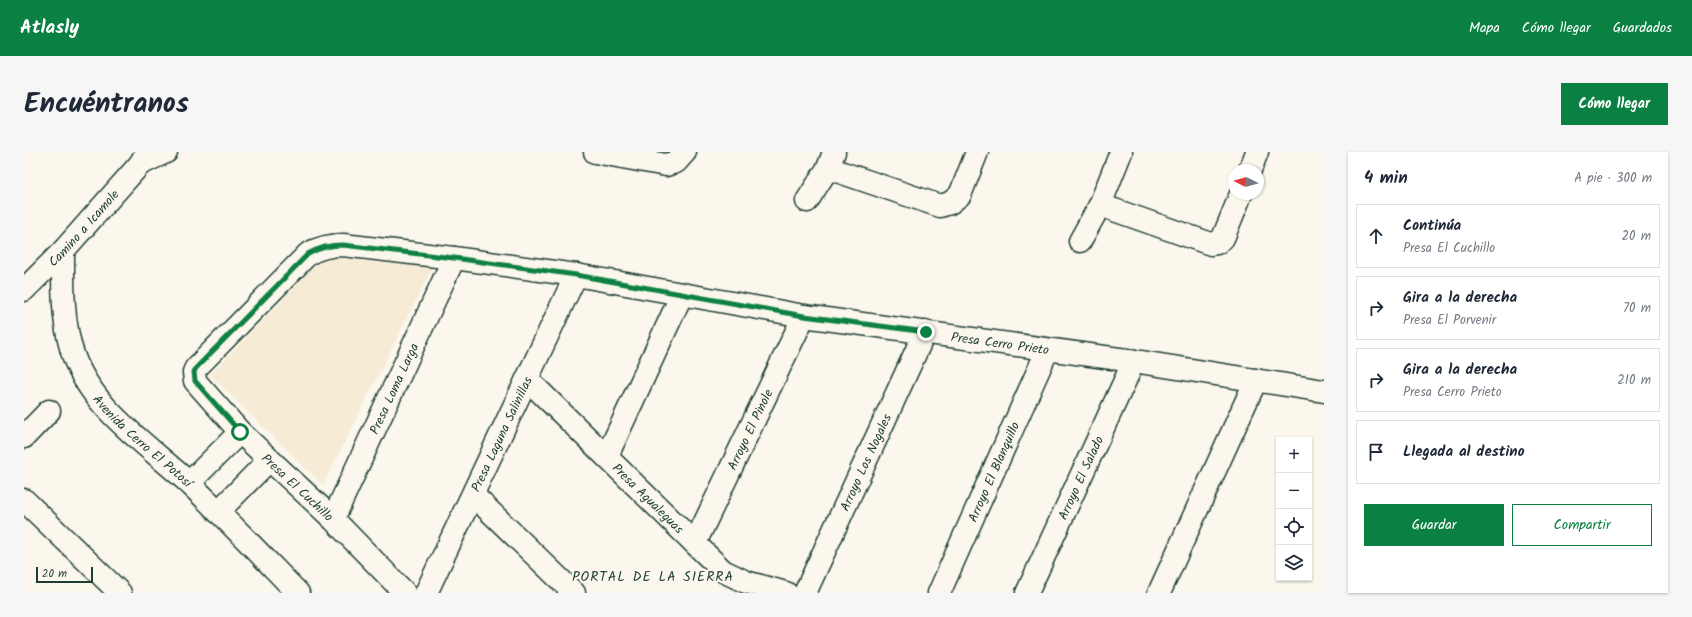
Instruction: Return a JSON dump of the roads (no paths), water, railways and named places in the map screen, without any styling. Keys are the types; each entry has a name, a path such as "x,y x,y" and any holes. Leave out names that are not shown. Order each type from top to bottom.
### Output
{"street":[{"name":"Camino a Icamole","path":"24,290 63,251 143,158 166,152"},
{"path":"595,152 666,164 676,162 684,154"},
{"path":"807,201 831,160 940,206 950,203 960,195 977,152"},
{"path":"1080,241 1100,205 1121,152"},
{"path":"1252,164 1257,152"},
{"path":"1100,205 1211,244 1217,243 1223,238 1239,200"},
{"name":"Presa Cerro Prieto","path":"194,377 196,368 308,254 329,245 343,245 454,258 576,275 804,316 926,332 1324,391"},
{"name":"Avenida Cerro El Potosí","path":"63,251 63,302 71,348 84,379 106,408 189,483 298,593"},
{"name":"Presa Loma Larga","path":"333,519 454,258"},
{"name":"Presa Laguna Salinillas","path":"426,593 576,275"},
{"path":"607,456 682,294"},
{"name":"Arroyo El Pinole","path":"695,543 804,316"},
{"name":"Arroyo Los Nogales","path":"805,593 926,332"},
{"name":"Arroyo El Blanquillo","path":"941,592 1048,350"},
{"name":"Arroyo El Salado","path":"1027,593 1134,362"},
{"name":"Presa El Cuchillo","path":"194,377 195,381 240,432 333,519 405,593"},
{"name":"Presa Agualeguas","path":"528,379 723,571 746,582 786,593"},
{"path":"1159,593 1256,380"},
{"path":"24,437 49,411"},
{"path":"189,483 240,432"},
{"path":"218,512 269,460"},
{"path":"473,495 574,593"},
{"path":"24,500 120,593"}],"district":[{"name":"PORTAL DE LA SIERRA","path":"653,576"}]}
